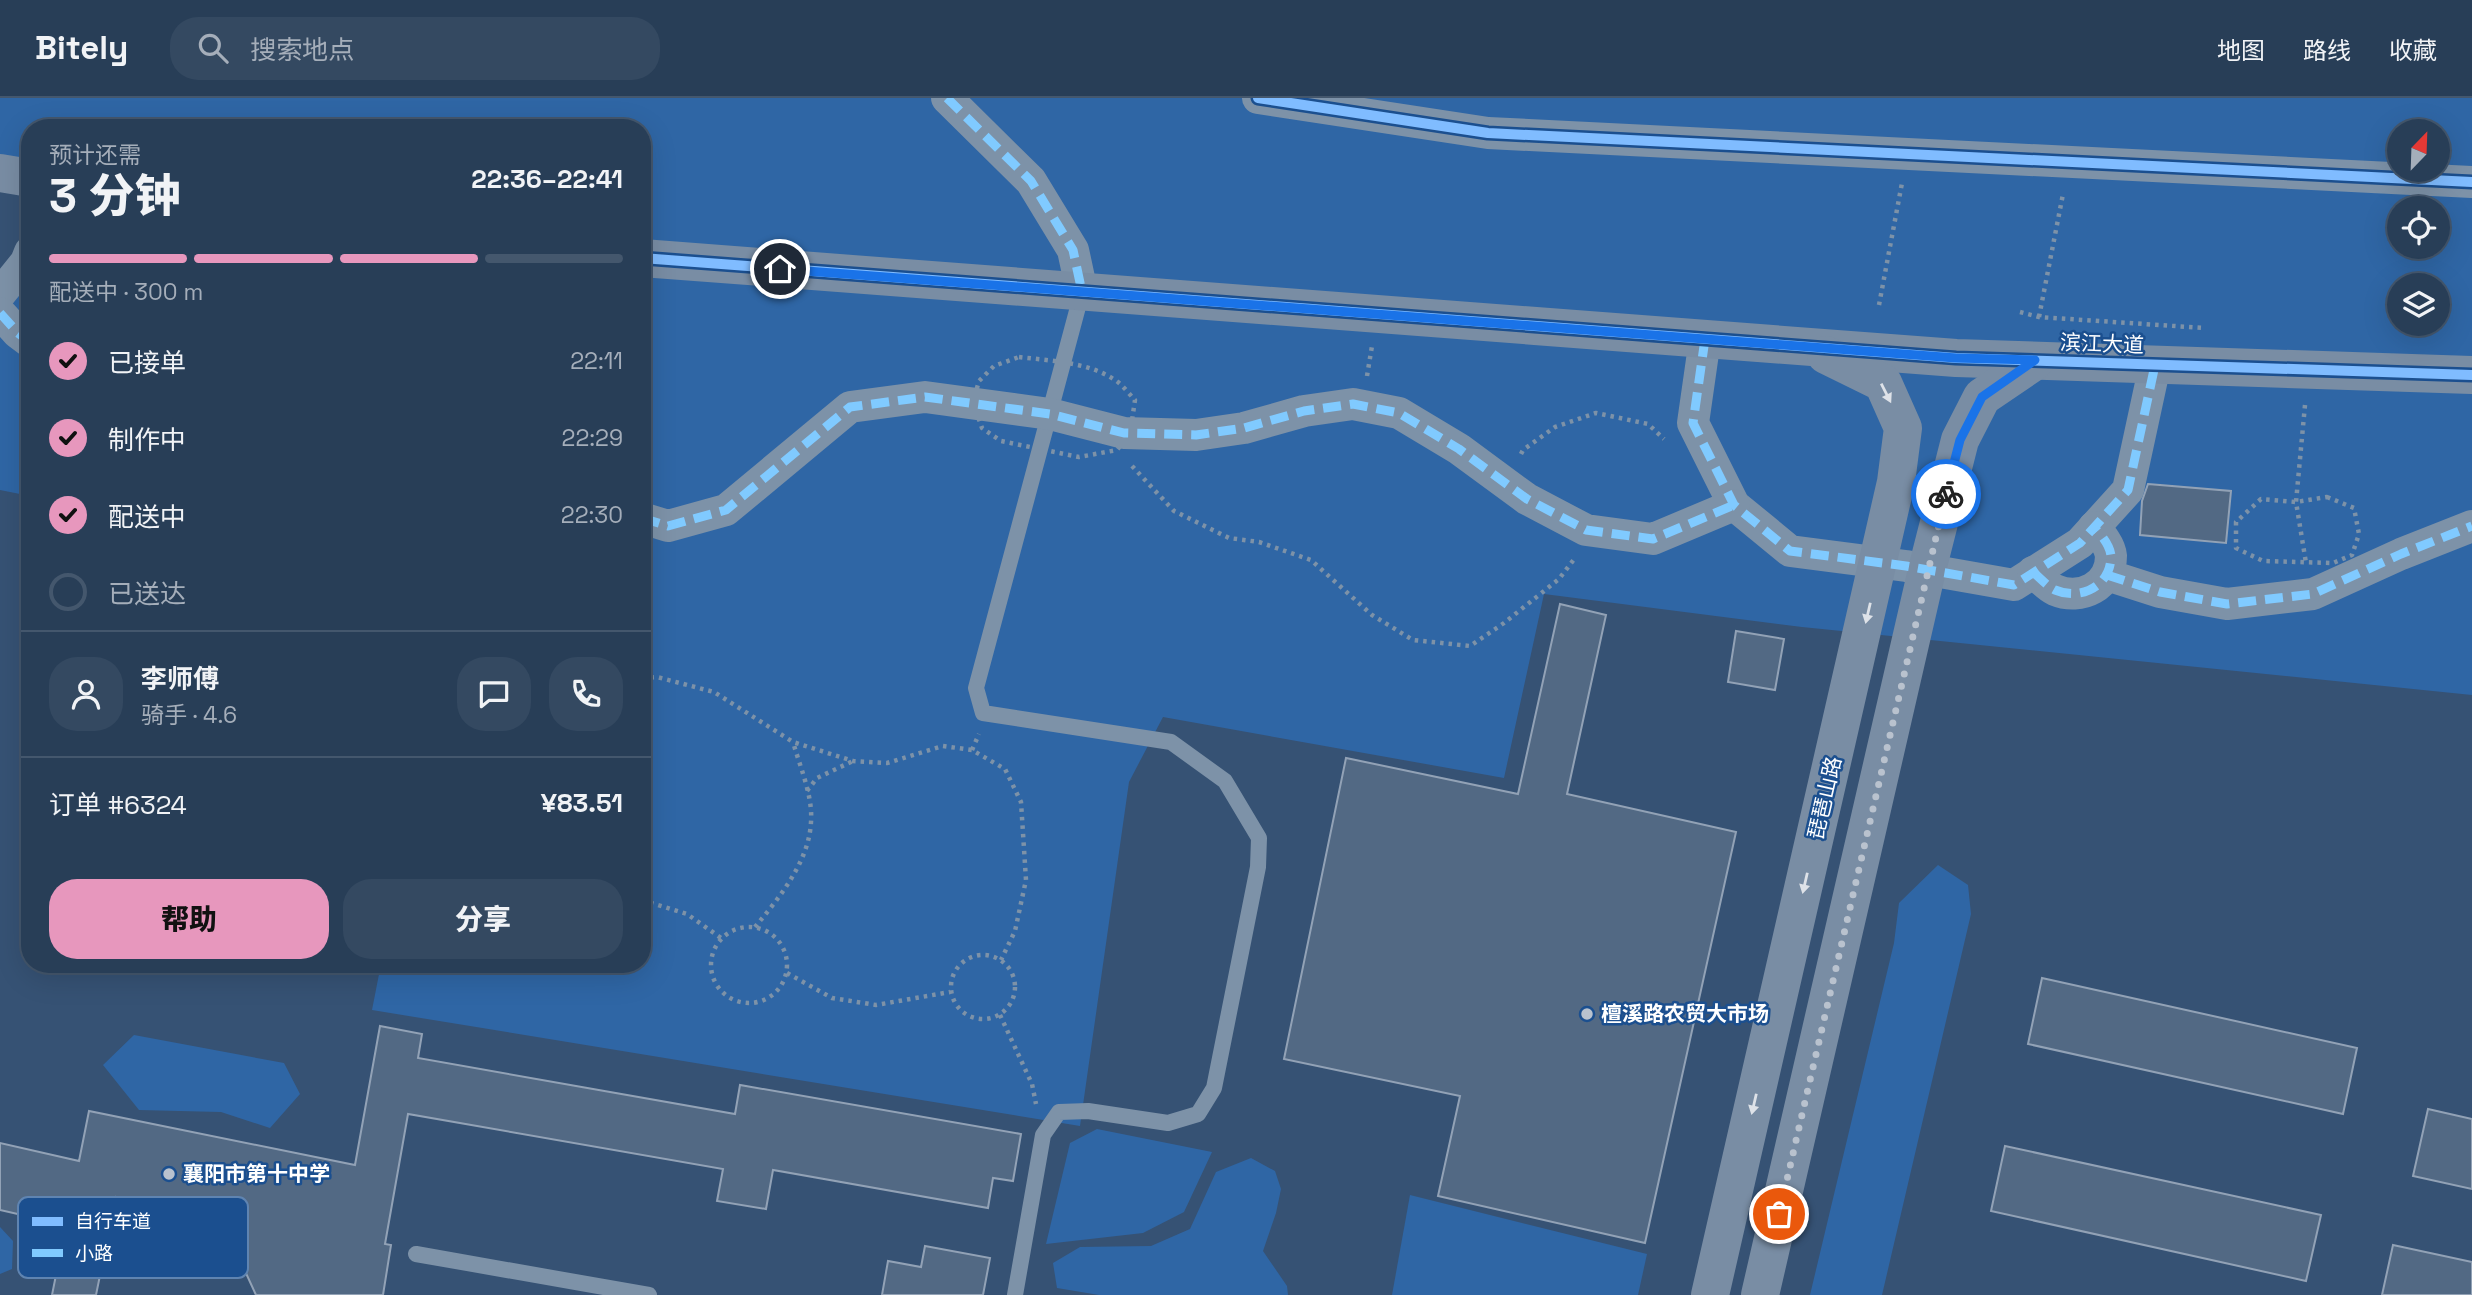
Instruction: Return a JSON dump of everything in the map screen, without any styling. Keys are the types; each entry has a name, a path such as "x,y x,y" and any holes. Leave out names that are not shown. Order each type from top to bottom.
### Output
{"main road":[{"path":"0,173 21,176"},
{"name":"滨江大道","path":"651,259 1956,358 2472,375"},
{"name":"琵琶山路","path":"1710,1295 1879,563 1896,482 1903,428 1882,383 1809,347"},
{"path":"1760,1295 1927,570 1960,440 1982,397 2035,360"}],"street":[{"path":"947,98 1031,181 1073,250 1082,292"},
{"path":"1258,98 1488,134 2472,182"},
{"path":"0,294 21,268"},
{"path":"0,313 21,335"},
{"path":"1704,339 1693,423 1734,505 1790,551 2014,585 2080,543 2128,490 2155,365"},
{"path":"651,521 668,526 726,510 850,407 925,397 1050,414 1124,433 1196,435 1244,429 1304,411 1353,404 1399,413 1459,449 1527,499 1586,530 1653,539 1734,505"},
{"path":"2107,575 2160,592 2227,604 2313,594 2401,554 2472,526"},
{"path":"2033,572 2054,589 2073,594 2091,592 2107,575 2111,554 2104,537 2094,527"}],"lane":[{"path":"1015,1295 1043,1135 1059,1112 1088,1111 1168,1123 1198,1114 1214,1088 1258,867 1259,838 1225,781 1171,742 983,713 976,688 1082,292"},
{"path":"416,1254 649,1295"}],"path":[{"path":"1879,305 1907,154"},
{"path":"2039,317 2069,162"},
{"path":"1362,406 1378,314"},
{"path":"2308,369 2296,502 2313,594"},
{"path":"1506,483 1523,450 1555,427 1596,413 1648,424 1672,448"},
{"path":"1117,450 1174,511 1229,538 1259,542 1311,560 1372,615 1413,640 1470,646 1559,579 1582,549 1586,530"},
{"path":"2327,497 2354,508 2359,534 2352,555 2333,563 2263,561 2236,548 2236,522 2262,499 2296,502 2327,497"},
{"path":"651,677 714,692 793,742 853,761 887,763 943,746 972,750 1004,769 1021,802 1026,880 1015,931 1001,960"},
{"path":"755,927 793,878 805,850 811,822 807,792 793,742"},
{"path":"807,792 817,778 853,761"},
{"path":"651,903 687,914 721,938"},
{"path":"743,927 755,927 767,931 777,939 785,949 788,961 787,973 775,994 751,1004 726,996 711,974 710,962 721,938 743,927"},
{"path":"981,954 1001,960 1009,967 1016,988 1013,998 1000,1015 979,1020 969,1017 956,1006 950,992 954,971 970,957 981,954"},
{"path":"787,973 832,998 876,1005 950,992"},
{"path":"1000,1015 1032,1084 1043,1135"}],"shaded area":[{"path":"0,98 2472,98 2472,695 1802,627 1544,594 1504,778 1163,717 1129,782 1080,1126 372,1010 379,973 651,973 651,119 21,119 21,177 0,174"},
{"path":"21,265 21,494 0,490 0,294"},
{"path":"1938,865 1968,885 1971,914 1882,1295 1810,1295 1894,943 1899,903"},
{"path":"134,1035 284,1063 300,1094 270,1128 221,1112 139,1110 103,1065"},
{"path":"1097,1129 1212,1152 1184,1212 1143,1233 1046,1244 1070,1143"},
{"path":"1251,1158 1275,1171 1281,1189 1263,1251 1287,1286 1288,1295 1099,1295 1057,1288 1053,1263 1080,1247 1151,1246 1190,1229 1216,1172"},
{"path":"1410,1195 1647,1254 1638,1295 1392,1295"},
{"path":"0,1227 13,1241 12,1269 0,1274"}],"building":[{"path":"2148,484 2231,491 2226,543 2140,535 2142,501"},
{"path":"1560,604 1606,615 1567,794 1736,832 1645,1243 1438,1196 1460,1096 1284,1059 1346,758 1518,794"},
{"path":"1736,631 1784,639 1775,690 1728,682"},
{"path":"2042,978 2357,1048 2343,1114 2028,1044"},
{"path":"380,1026 422,1034 418,1058 735,1114 740,1085 1021,1134 1013,1181 993,1178 988,1208 773,1170 766,1209 717,1201 723,1169 408,1114 385,1244 391,1245 383,1295 256,1295 248,1278 248,1197 18,1197 18,1214 0,1210 0,1143 79,1161 89,1111 355,1165"},
{"path":"2428,1109 2472,1119 2472,1189 2413,1176"},
{"path":"2005,1146 2321,1215 2306,1281 1991,1211"},
{"path":"2393,1245 2472,1262 2472,1295 2382,1295"},
{"path":"925,1246 990,1258 983,1295 882,1295 888,1261 921,1267"},
{"path":"55,1278 99,1278 96,1295 52,1295"}],"marked path":[{"path":"947,98 1031,181 1073,250 1082,292"},
{"path":"0,313 21,335"},
{"path":"1705,339 1693,423 1734,505 1790,551 1906,566 2014,585 2080,543 2128,490 2155,365"},
{"path":"651,521 668,526 726,510 850,407 925,397 1050,414 1124,433 1196,435 1244,428 1304,411 1353,404 1399,413 1459,449 1527,499 1586,530 1653,539 1734,505"},
{"path":"2107,575 2160,592 2227,604 2313,594 2401,554 2472,526"},
{"path":"2033,572 2055,590 2065,593 2084,592 2100,583 2110,567 2111,556 2107,544 2094,527"}],"cycle path":[{"path":"1258,98 1488,133 2472,182"},
{"path":"651,259 1956,358 2472,375"}],"way so far":[{"path":"1779,1214 1946,494"}],"place":[{"name":"檀溪路农贸大市场","path":"1587,1014"},
{"name":"襄阳市第十中学","path":"169,1174"}],"route":[{"path":"780,269 1956,358 2035,360 1982,397 1960,440 1946,494"}]}
